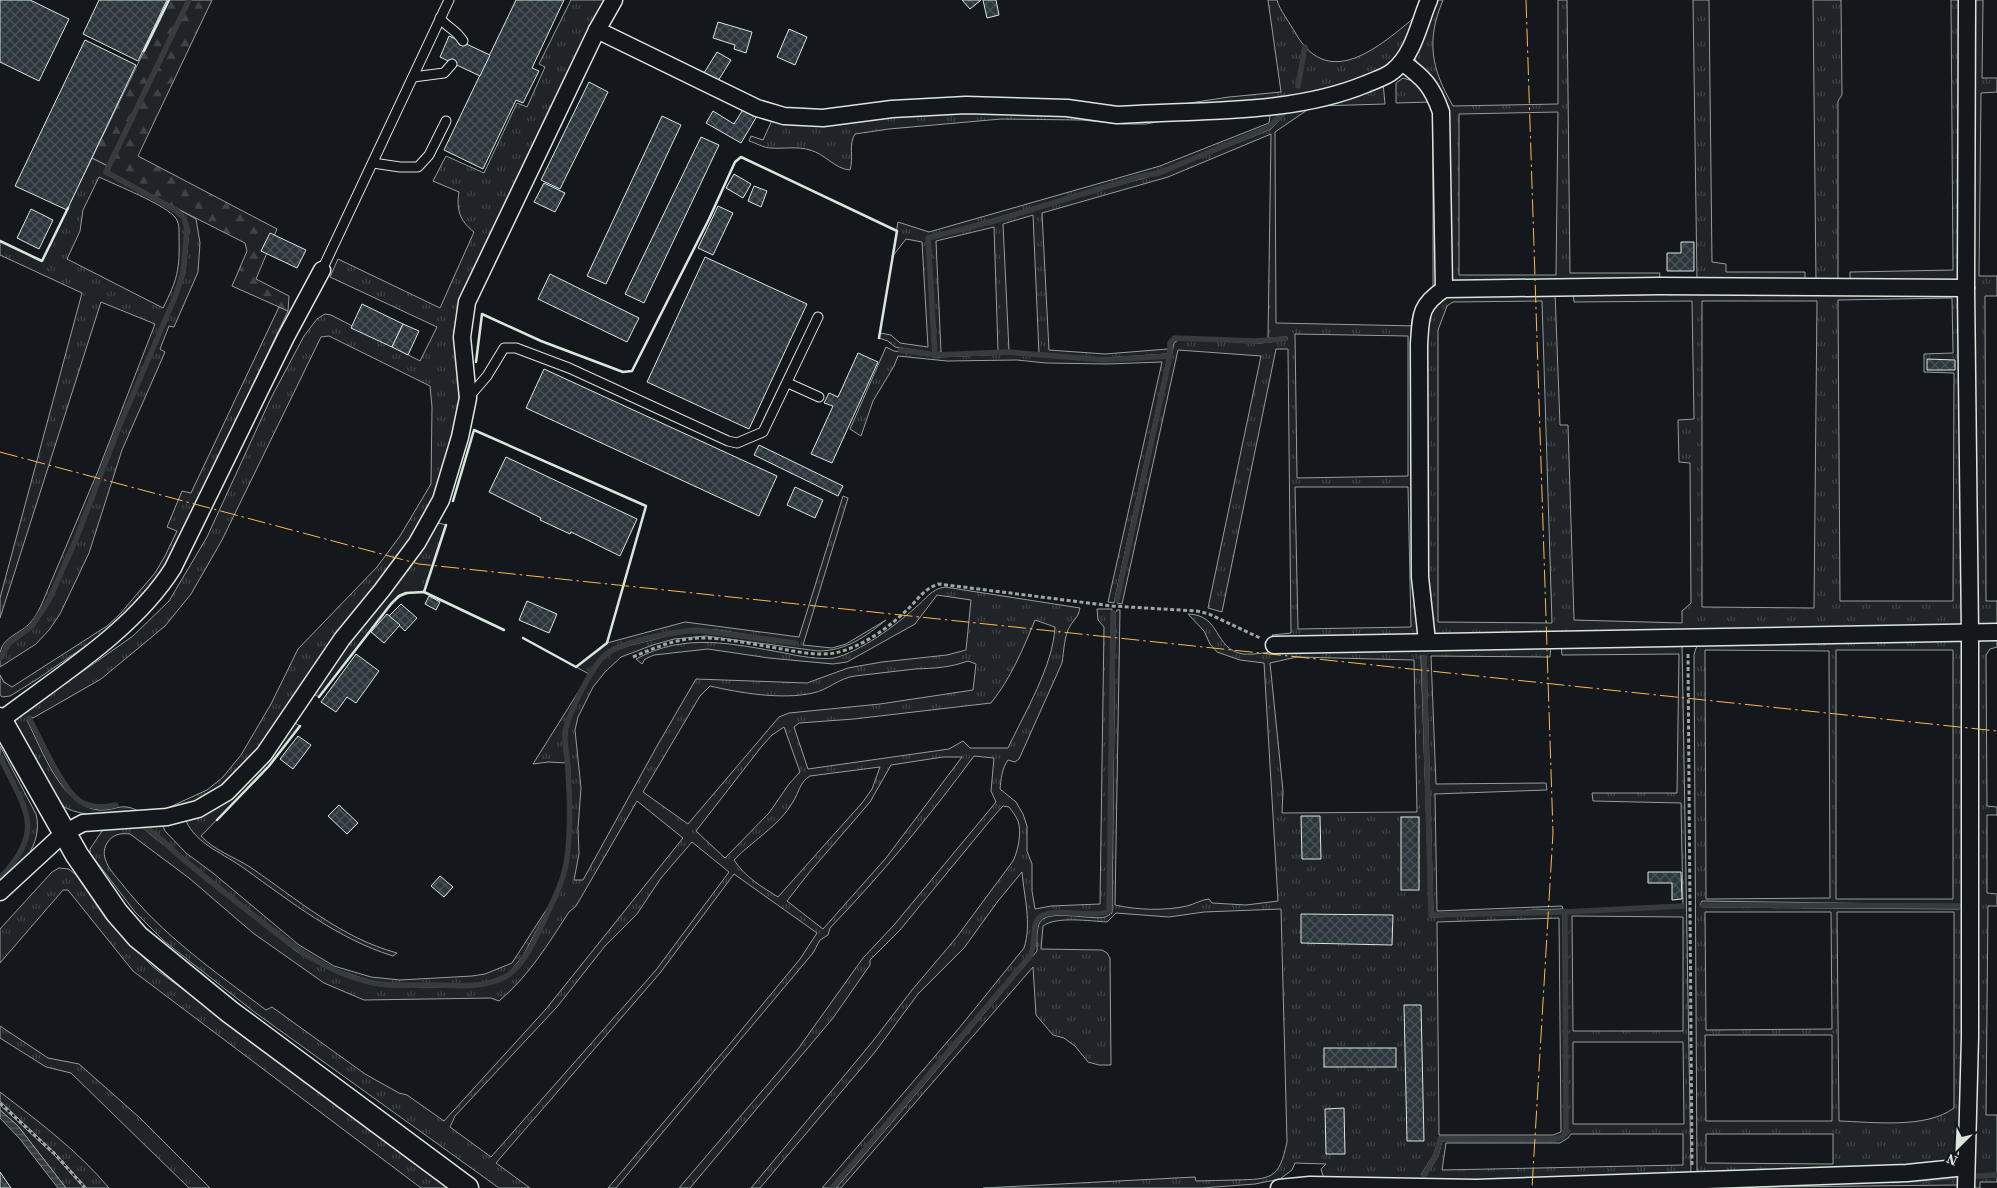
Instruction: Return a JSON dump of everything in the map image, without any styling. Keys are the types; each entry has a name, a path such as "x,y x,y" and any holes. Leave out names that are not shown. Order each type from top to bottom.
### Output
{"main road":[{"path":"0,719 64,833 99,889 138,937 230,1012 467,1188"}],"street":[{"path":"0,892 64,833 83,823 167,817 198,809 227,792 264,754 342,639 417,543 442,500 452,468 468,398 462,337 468,302 596,30 614,0"},
{"path":"596,30 758,108 784,116 823,118 892,109 966,105 1067,108 1117,115 1290,104 1347,91 1386,75 1402,62 1409,52 1429,0"},
{"path":"1966,1188 1970,1037 1970,633 1966,288 1967,0"},
{"path":"1402,62 1422,77 1434,93 1441,112 1444,289"},
{"path":"0,719 108,639 140,612 162,587 286,337 322,270"},
{"path":"1428,641 1420,576 1419,344 1423,311 1429,299 1444,289 1659,286 1966,288"},
{"path":"1274,645 1997,632"},
{"path":"1280,1188 1310,1185 1476,1188 1907,1173 1966,1167"}],"lane":[{"path":"322,270 448,0"},
{"path":"440,18 444,24 456,30 463,41"},
{"path":"413,77 444,73 452,64"},
{"path":"373,163 400,167 418,166 429,155 446,121"},
{"path":"468,398 487,376 504,348 516,348 569,368 728,441 737,443 763,432 818,317"},
{"path":"788,383 819,396"}],"path":[{"path":"633,657 656,646 706,638 800,652 824,654 835,652 854,646 873,636 909,608 924,592 932,586 939,584 1112,606 1197,611 1208,614 1274,645"},
{"path":"1688,637 1692,1181"},
{"path":"0,1103 56,1155 85,1188"}],"green space":[{"path":"169,0 188,0 108,166 92,158"},
{"path":"191,0 212,0 138,156 277,229 256,279 289,296 288,311 232,286 247,251 245,243 108,171"},
{"path":"571,0 608,0 455,340 460,410 436,500 426,522 295,693 265,744 233,780 201,801 161,811 207,790 223,777 241,755 271,704 298,649 377,567 400,536 431,484 432,407 430,386 329,336 321,337 222,540 191,594 165,626 101,679 33,718 29,716 27,720 47,761 64,788 74,799 86,807 99,810 128,807 140,812 91,814 73,811 64,807 11,726 12,721 133,636 169,601 207,537 271,398 304,336 317,319 325,314 331,315 420,361 437,327 330,277 338,259 440,308 474,232 465,224 460,215 458,204 459,192 433,181 446,156 484,173 517,103 527,107 545,67 539,64"},
{"path":"1268,0 1277,0 1296,34 1310,52 1325,60 1341,61 1358,57 1390,37 1420,13 1406,50 1384,74 1289,102 1137,111 1229,97 1281,92"},
{"path":"1433,0 1443,0 1434,29 1433,54 1440,79 1453,106 1558,104 1558,0 1567,0 1570,273 1660,273 1659,282 1457,285 1449,280 1446,113 1414,57","holes":["1558,112 1556,275 1459,275 1459,114"]},
{"path":"1693,0 1709,0 1712,262 1726,264 1726,272 1805,272 1805,283 1697,282"},
{"path":"1813,0 1841,0 1842,95 1838,101 1838,283 1816,283"},
{"path":"1951,0 1962,0 1961,276 1953,282 1850,283 1850,272 1953,270"},
{"path":"1972,0 1983,0 1982,78 1997,78 1997,92 1981,93 1979,276 1997,276 1997,296 1985,296 1986,601 1997,601 1997,628 1983,626 1976,621"},
{"path":"1403,78 1419,83 1437,107 1441,285 1433,286 1433,107 1431,102 1396,103 1396,83"},
{"path":"1383,83 1385,104 1318,106 1310,108 1275,132 1276,323 1418,326 1419,635 1277,640 1272,635 1291,633 1288,349 1276,349 1222,612 1208,608 1261,356 1178,350 1122,604 1117,603 1174,343 1179,339 1260,343 1287,340 1287,337 1268,338 1271,134 1168,177 1042,213 1049,350 1105,354 1168,349 1168,354 1104,358 1039,354 1033,215 1003,224 1009,351 998,351 994,227 936,241 941,352 936,353 930,239 999,221 1099,190 1159,174 1271,129 1291,107","holes":["1295,334 1408,336 1408,476 1297,478","1295,487 1408,487 1411,627 1298,629"]},
{"path":"1286,108 1268,126 1159,171 927,237 933,353 895,347 888,341 879,338 880,333 891,335 900,343 928,347 922,242 906,239 892,257 898,222 929,232 1160,166 1269,123 1270,115 1168,120 1146,124 1081,120 1001,119 889,129 855,134 852,143 850,170 840,167 810,150 768,148 749,141 751,136 763,140 773,118 942,111"},
{"path":"92,158 108,166 104,172 176,212 183,219 186,229 182,273 174,297 118,427 75,538 48,599 31,625 8,642 0,656 3,644 31,622 41,606 98,471 155,324 101,302 0,618 0,598 82,293 0,255 0,241 42,261","holes":["99,177 139,195 168,211 177,221 179,227 178,267 172,290 163,308 67,259 80,231 83,210"]},
{"path":"178,209 196,219 200,243 198,272 174,327 169,326 160,349 165,352 122,450 89,553 60,614 49,630 36,644 0,667 0,659 10,644 33,627 50,601 78,539 120,428 176,297 185,273 189,229 185,218"},
{"path":"1958,290 1962,623 1959,628 1440,636 1435,634 1430,626 1426,576 1424,382 1429,312 1444,295 1555,292 1560,425 1568,425 1574,620 1682,623 1682,611 1691,603 1690,463 1679,462 1678,420 1694,419 1692,301 1574,302 1573,292","holes":["1952,298 1953,353 1924,354 1924,372 1954,373 1953,601 1840,601 1838,300","1542,301 1552,623 1438,622 1438,330 1447,306 1453,302","1702,301 1817,301 1814,608 1702,607"]},
{"path":"279,307 288,311 170,558 153,586 103,634 36,680 10,696 2,697 0,694 0,675 4,682 12,687 107,626 119,615 155,573 177,531 167,527 182,491 191,493"},
{"path":"886,347 894,351 936,357 1008,354 1104,361 1168,357 1114,603 1108,602 1162,362 1107,364 1046,363 1017,360 947,361 898,356 873,401 861,436 850,429"},
{"path":"843,496 848,498 803,645 832,648 846,644 886,620 855,642 837,649 818,651 706,636 674,639 621,657 593,687 578,717 575,730 581,788 578,828 579,854 574,880 583,880 696,679 807,683 848,668 882,662 947,655 966,650 971,600 937,595 915,624 847,662 833,664 769,658 708,649 654,655 645,659 642,664 636,659 673,645 709,642 747,646 810,657 834,658 855,650 888,630 932,592 945,587 1080,608 1066,634 1062,663 1019,759 1015,762 1008,760 1006,763 1000,789 1016,802 1027,826 1027,851 1032,864 1032,891 1035,909 1051,906 1100,904 1104,627 1098,620 1097,609 1112,609 1108,910 1094,913 1053,912 1038,917 1034,925 1029,955 830,1188 822,1188 960,1027 1024,948 1027,910 1022,872 964,948 918,994 875,1052 760,1188 751,1188 956,938 1013,861 1018,847 1020,830 1017,819 1009,807 1003,806 993,817 900,930 870,960 870,965 833,1018 690,1188 679,1188 798,1049 863,958 894,925 996,802 991,791 994,758 974,756 905,845 830,928 828,935 820,940 813,953 616,1188 608,1188 800,959 817,933 734,874 660,973 496,1163 530,1188 499,1188 253,1011 164,941 135,912 90,853 90,849 102,831 139,825 296,951 333,970 371,983 399,987 461,987 491,983 503,979 522,962 541,930 561,886 568,858 571,825 567,732 582,691 602,661 608,655 625,647 689,632 720,633 795,644 795,642 717,630 682,630 619,646 605,654 589,674 576,667 607,643 685,622 799,637","holes":["1035,620 1055,627 1053,642 1044,673 1008,748 970,748 963,741 949,749 808,769 794,727 799,723 854,719 991,703 1011,673","968,661 976,664 973,690 880,704 789,713 779,717 688,824 643,792 700,696 710,686 761,695 801,695 813,693 849,677 954,665","784,727 800,772 789,784 769,813 725,858 696,831 772,735","943,757 962,757 886,858 823,929 787,901 870,802 891,765","880,767 872,789 862,803 778,897 749,877 734,860 780,819 793,802 810,776","637,801 683,838 546,1009 444,1121 407,1095 399,1093 365,1074 272,1007 266,1010 227,981 154,920 118,880 105,860 104,854 107,843 114,836 130,834 189,878 253,933 324,983 364,1000 491,998 499,1001 529,970 546,948 569,912 576,906","692,842 729,872 656,970 491,1157 450,1127 455,1116 557,1007 605,946 637,914 661,878"]},
{"path":"435,522 446,525 424,592 406,594 391,604 319,697 312,693 391,589"},
{"path":"1117,610 1120,610 1115,905 1141,909 1178,908 1209,899 1212,903 1246,905 1278,901 1264,663 1240,660 1217,652 1210,644 1204,631 1188,614 1207,620 1227,646 1233,651 1243,654 1279,651 1551,644 1550,657 1431,656 1436,784 1546,783 1547,790 1435,794 1437,911 1562,906 1563,909 1433,914 1426,656 1421,656 1430,917 1563,913 1565,1130 1562,1135 1553,1138 1439,1137 1434,1154 1421,1175 1426,1176 1438,1156 1442,1141 1555,1141 1567,1134 1566,913 1683,907 1681,803 1593,801 1592,793 1677,793 1679,654 1562,655 1561,644 1682,642 1691,1173 1510,1182 1324,1179 1321,1169 1326,1164 1295,1163 1292,1170 1280,1179 1255,1184 1202,1188 983,1188 1195,1177 1196,1181 1247,1180 1265,1178 1272,1175 1281,1164 1287,1142 1281,909 1204,912 1169,917 1116,913 1107,922 1064,920 1043,926 1041,949 1102,950 1110,958 1111,1065 1099,1065 1088,1062 1075,1046 1064,1038 1053,1035 1036,1015 1033,967 841,1188 836,1188 1037,951 1037,930 1043,919 1059,915 1099,918 1112,913 1115,613","holes":["1297,657 1414,660 1417,812 1282,813 1283,791 1270,663","1572,916 1683,917 1683,1031 1573,1031","1559,918 1561,1132 1553,1135 1439,1135 1437,922","1573,1042 1683,1042 1684,1124 1573,1124","1571,1134 1683,1134 1683,1165 1442,1170 1446,1143 1560,1143"]},
{"path":"1957,637 1962,643 1965,907 1959,1157 1950,1164 1697,1175 1694,655 1700,643","holes":["1705,650 1829,651 1830,898 1706,899","1836,650 1953,650 1953,899 1836,899","1702,901 1960,905 1961,907 1959,909 1702,907 1700,905","1705,912 1831,912 1832,1029 1706,1030","1837,912 1954,912 1954,1108 1942,1115 1929,1119 1914,1122 1839,1121","1705,1035 1832,1035 1832,1121 1706,1121","1706,1134 1833,1134 1833,1164 1706,1163"]},
{"path":"1997,637 1997,647 1990,649 1986,655 1987,806 1997,807 1997,815 1987,815 1987,893 1997,894 1997,906 1988,906 1986,1115 1997,1115 1997,1182 1980,1182 1980,1188 1971,1188 1976,644 1980,639"},
{"path":"582,686 569,714 564,731 567,763 548,762 533,764"},
{"path":"293,722 300,726 269,766 201,836 218,849 250,867 338,928 357,938 397,953 393,956 353,940 316,919 204,843 197,837 186,821 203,816 228,800"},
{"path":"0,746 36,814 37,825 36,836 28,856 0,891 0,880 15,862 24,846 28,832 28,818 25,804 0,754"},
{"path":"162,823 165,831 186,853 213,873 299,945 334,966 371,977 400,980 472,976 485,974 512,963 552,901 523,956 509,973 502,977 479,984 401,985 371,981 319,962 297,948 185,860 144,825"},
{"path":"59,868 69,869 76,875 106,919 153,967 450,1188 421,1188 133,971 68,890 63,890 0,963 0,929 52,872"},
{"path":"0,1026 48,1058 79,1064 140,1118 210,1188 189,1188 71,1073 46,1067 0,1038"},
{"path":"0,1092 71,1149 109,1188 87,1188 56,1154 0,1101"},
{"path":"0,1105 55,1156 84,1188 66,1188 18,1126 0,1110"},
{"path":"1951,1172 1961,1176 1963,1188 1958,1188 1957,1185 1681,1188 1924,1181 1955,1178"}],"shaded area":[{"path":"0,1110 18,1126 66,1188 58,1188 20,1139 0,1118"}],"building":[{"path":"0,0 30,0 69,19 39,81 0,62"},
{"path":"99,0 167,0 138,61 83,34"},
{"path":"516,0 564,0 532,68 539,71 523,103 516,100 483,169 444,150"},
{"path":"962,0 981,0 970,9"},
{"path":"983,0 996,0 999,15 987,18"},
{"path":"718,22 752,32 746,53 734,49 735,45 713,38"},
{"path":"789,29 807,37 795,65 777,57"},
{"path":"449,36 490,55 480,76 440,57"},
{"path":"85,40 136,65 67,210 15,186"},
{"path":"717,52 731,60 718,81 704,73"},
{"path":"589,82 608,92 560,189 541,180"},
{"path":"744,108 757,116 741,143 706,123 713,111 734,124"},
{"path":"662,116 681,125 606,284 587,276"},
{"path":"701,137 719,145 644,303 625,294"},
{"path":"734,174 751,184 743,198 726,188"},
{"path":"544,183 565,193 555,212 534,202"},
{"path":"754,186 767,191 761,207 748,201"},
{"path":"718,206 733,213 713,255 698,248"},
{"path":"31,209 53,220 39,249 17,238"},
{"path":"270,233 306,250 297,268 261,251"},
{"path":"1681,242 1694,242 1694,271 1667,271 1667,253 1681,253"},
{"path":"705,257 807,304 749,429 647,382"},
{"path":"550,274 639,318 627,342 538,299"},
{"path":"362,304 403,324 392,347 351,328"},
{"path":"403,324 419,331 408,355 392,347"},
{"path":"858,353 878,362 832,463 811,454 833,406 824,403 829,393 838,397"},
{"path":"1927,359 1955,360 1955,370 1927,370"},
{"path":"544,369 777,476 759,516 526,408"},
{"path":"759,445 843,486 838,496 754,455"},
{"path":"506,457 637,519 620,556 571,532 570,534 540,520 541,518 489,492"},
{"path":"795,487 823,500 815,518 787,505"},
{"path":"429,596 440,602 436,610 425,604"},
{"path":"527,601 557,614 549,633 519,620"},
{"path":"401,604 417,618 405,631 389,616"},
{"path":"387,614 400,625 384,643 371,632"},
{"path":"356,654 379,671 356,703 347,697 336,712 321,702"},
{"path":"298,736 311,745 293,769 280,759"},
{"path":"339,805 358,823 347,834 328,816"},
{"path":"1301,816 1320,816 1321,859 1302,859"},
{"path":"1401,817 1419,817 1419,890 1401,890"},
{"path":"1648,872 1681,872 1682,899 1672,900 1672,883 1648,883"},
{"path":"440,876 453,887 444,897 431,886"},
{"path":"1301,914 1393,915 1392,945 1301,943"},
{"path":"1404,1005 1421,1005 1424,1141 1407,1141"},
{"path":"1324,1048 1396,1048 1396,1067 1324,1067"},
{"path":"1344,1108 1345,1154 1326,1154 1325,1109"},
{"path":"0,1172 11,1188 0,1188"}],"waterway":[{"path":"0,658 9,643 32,626 49,600 76,539 119,427 175,297 183,273 187,229 184,218 177,211 106,172 189,0"},
{"path":"1298,86 1305,47"},
{"path":"935,355 928,238 998,220 1141,176 1159,173 1269,127 1288,108"},
{"path":"1170,356 1170,343 1174,338 1255,341 1285,339"},
{"path":"900,350 935,355 1008,352 1104,360 1170,356 1117,600"},
{"path":"832,1188 1030,956 1035,925 1039,918 1046,914 1054,913 1094,914 1109,911 1113,613"},
{"path":"138,824 158,837 197,871 283,938 310,957 338,972 377,984 467,986 485,984 510,974 521,963 534,941 560,885 568,847 570,814 565,732 579,695 590,674 601,659 613,650 635,641 697,630 795,643"},
{"path":"1424,657 1431,915 1565,912"},
{"path":"29,718 57,772 76,798 85,804 95,806 106,807 116,805"},
{"path":"0,757 17,791 27,819 27,832 23,846 15,861 0,878"},
{"path":"1703,905 1959,906"},
{"path":"1424,1175 1436,1155 1440,1139 1554,1139 1562,1137 1566,1133 1565,912 1682,906"},
{"path":"1977,1176 1997,1175"},
{"path":"1913,1180 1954,1177"}],"wall":[{"path":"144,51 169,0"},
{"path":"476,362 482,314 541,341 623,372 632,371 709,219 735,162 741,157 897,231 879,338"},
{"path":"0,241 42,261 68,208"},
{"path":"453,501 474,430 646,506 607,643 576,667 523,638"},
{"path":"424,592 446,525"},
{"path":"319,697 391,604 399,596 406,593 424,592 504,630"},
{"path":"217,820 269,766 300,726"}],"power":[{"path":"1526,0 1553,833 1532,1188"},
{"path":"0,452 419,564 1997,731"}]}
